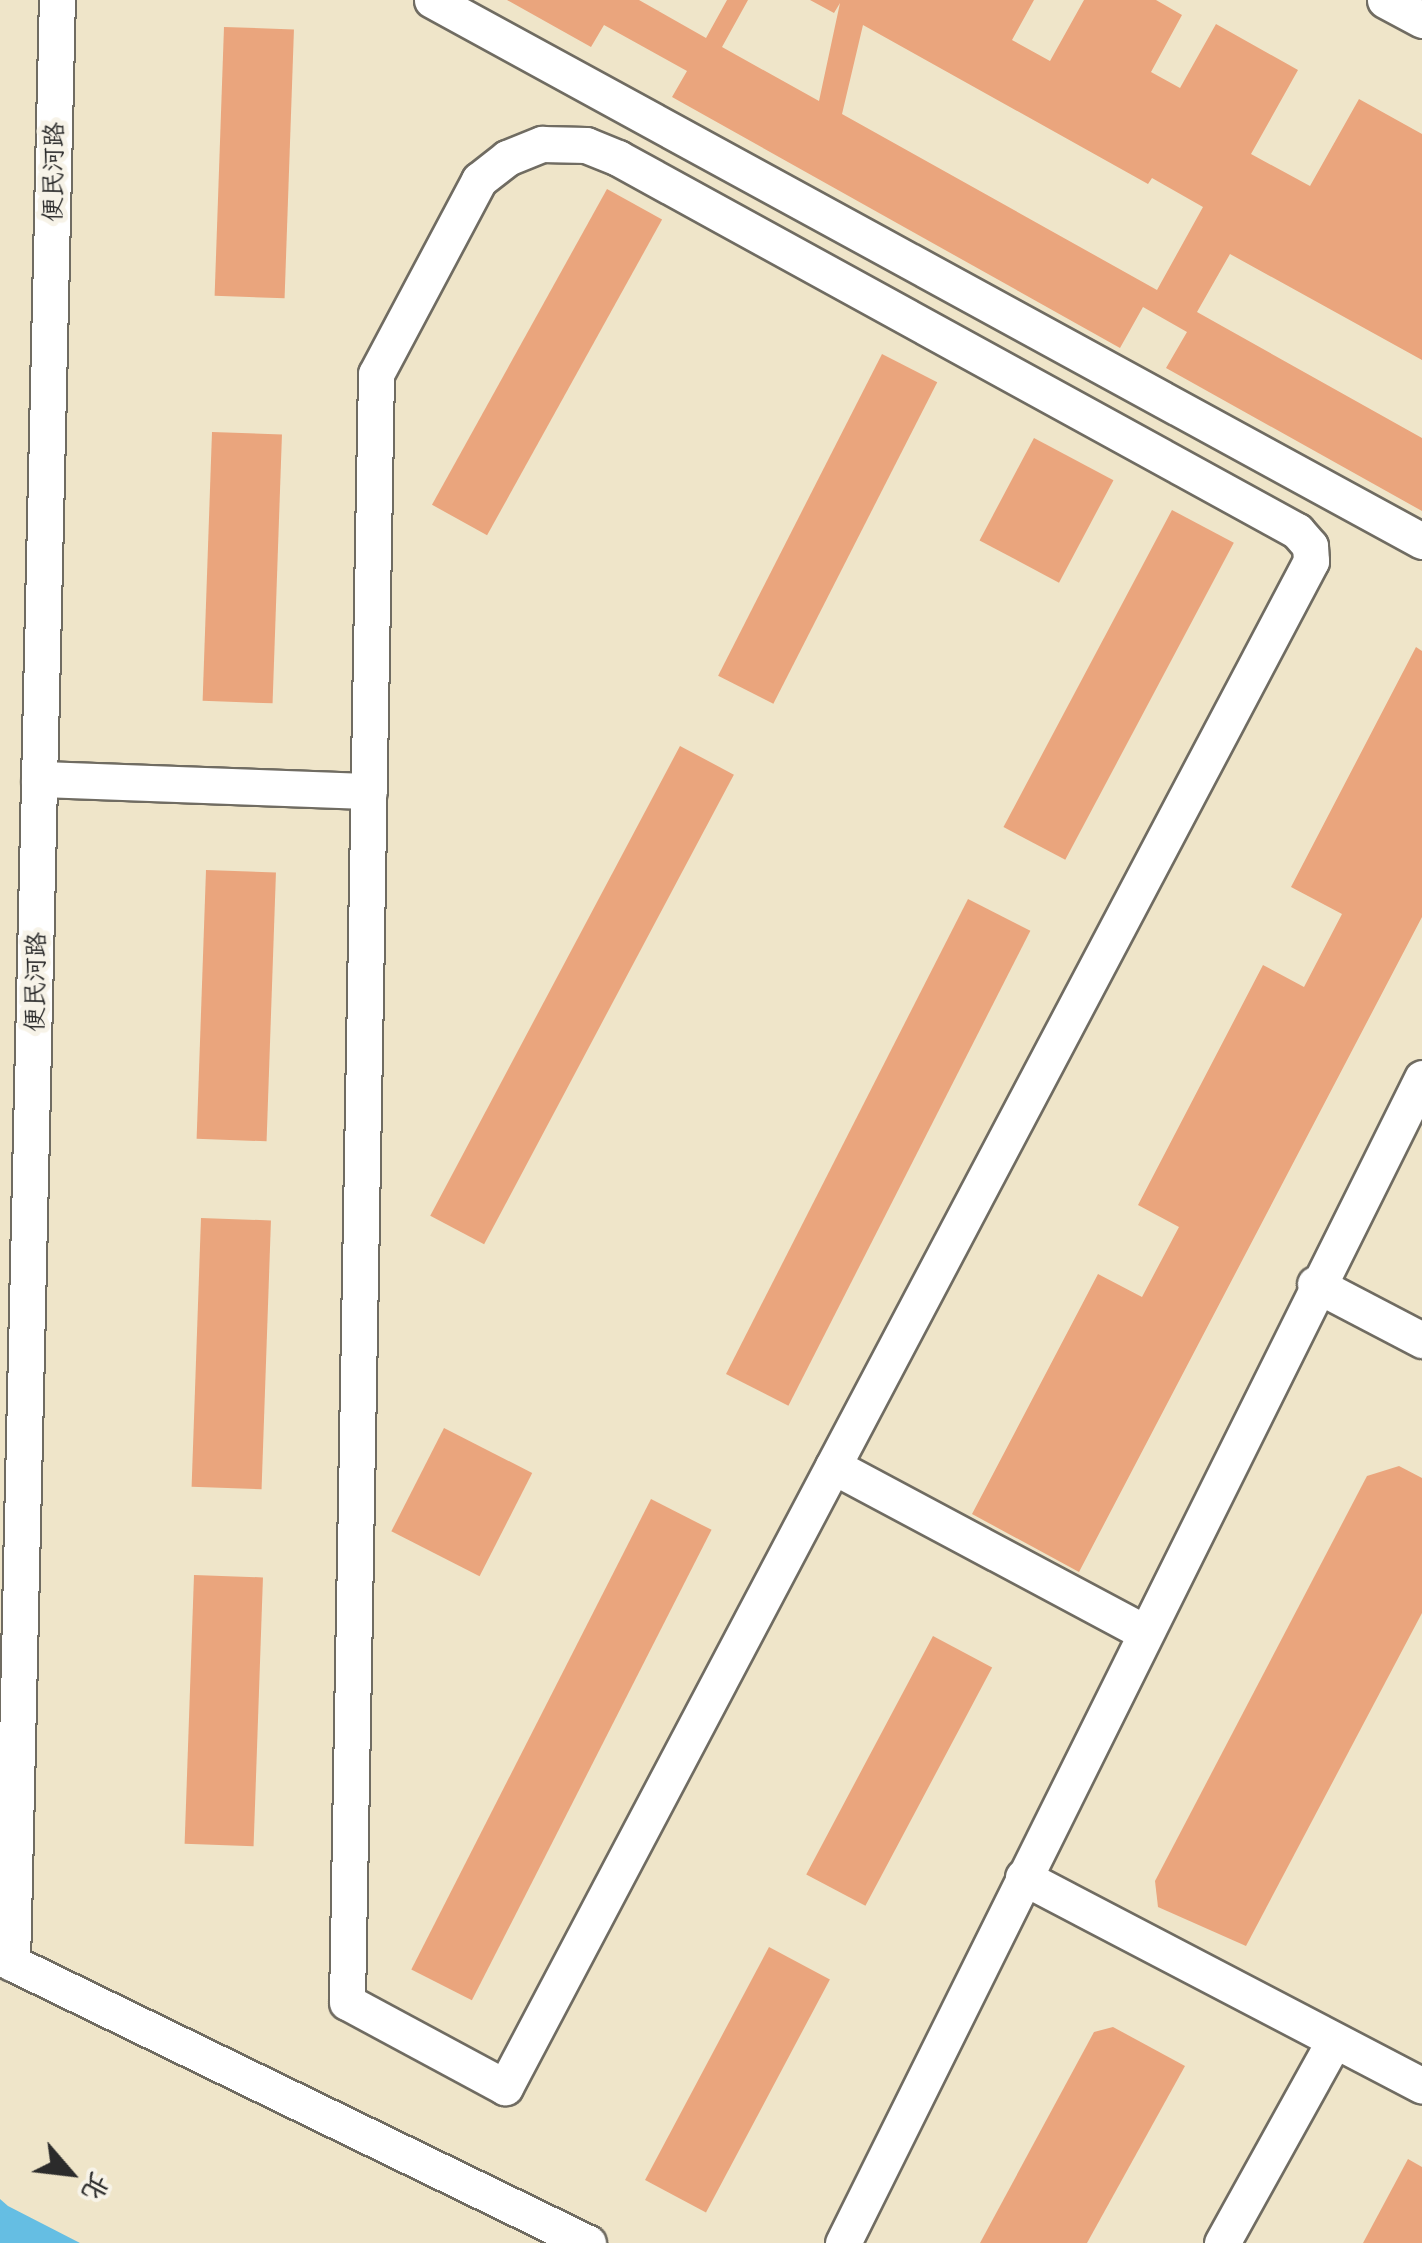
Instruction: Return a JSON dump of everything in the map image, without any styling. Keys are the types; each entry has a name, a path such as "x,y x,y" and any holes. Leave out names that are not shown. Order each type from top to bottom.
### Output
{"street":[{"name":"便民河路","path":"6,1960 57,0"},
{"path":"432,0 1422,541"},
{"path":"1385,0 1422,20"},
{"path":"542,144 586,145 618,158 1279,522 1310,546 1310,561 833,1466 505,2086 347,2002 376,374 479,180 507,158 542,144"},
{"path":"39,779 369,791"},
{"path":"843,2243 1315,1284 1422,1078"},
{"path":"1315,1284 1422,1340"},
{"path":"833,1466 1144,1632"},
{"path":"1024,1877 1422,2086"},
{"path":"6,1960 588,2243"},
{"path":"1222,2243 1334,2041"}],"water":[{"path":"0,2199 8,2206 80,2243 0,2243"}],"building":[{"path":"507,0 639,0 706,38 727,0 748,0 722,47 819,101 840,3 834,13 810,0 1034,0 1012,40 1050,61 1084,0 1156,0 1182,15 1151,72 1180,88 1216,24 1298,70 1251,154 1310,186 1359,99 1422,134 1422,360 1230,254 1197,312 1422,438 1422,511 1166,368 1187,332 1143,307 1120,348 672,97 687,71 604,25 591,47","holes":["863,25 1148,184 1152,178 1203,207 1157,290 842,114"]},
{"path":"224,27 294,29 285,298 215,296"},
{"path":"607,189 662,220 487,535 432,505"},
{"path":"882,354 937,382 773,704 718,676"},
{"path":"212,432 282,434 273,703 203,701"},
{"path":"1034,438 1113,480 1059,583 980,540"},
{"path":"1172,510 1234,543 1065,860 1003,827"},
{"path":"1416,647 1422,651 1422,917 1079,1572 972,1514 1098,1274 1142,1297 1179,1227 1138,1205 1263,965 1304,987 1342,914 1291,887"},
{"path":"680,746 734,775 484,1244 430,1216"},
{"path":"206,870 276,872 267,1141 197,1139"},
{"path":"968,899 1030,931 788,1406 726,1374"},
{"path":"201,1218 271,1220 262,1489 192,1487"},
{"path":"444,1428 532,1473 480,1576 391,1531"},
{"path":"1399,1466 1422,1478 1422,1613 1246,1946 1158,1907 1155,1881 1367,1476"},
{"path":"651,1499 712,1530 472,2000 411,1969"},
{"path":"194,1575 263,1577 254,1846 185,1844"},
{"path":"933,1636 992,1667 865,1906 806,1874"},
{"path":"769,1947 830,1979 706,2212 645,2180"},
{"path":"1113,2027 1185,2066 1087,2243 980,2243 1094,2032"},
{"path":"1408,2159 1422,2167 1422,2243 1363,2243"}]}
